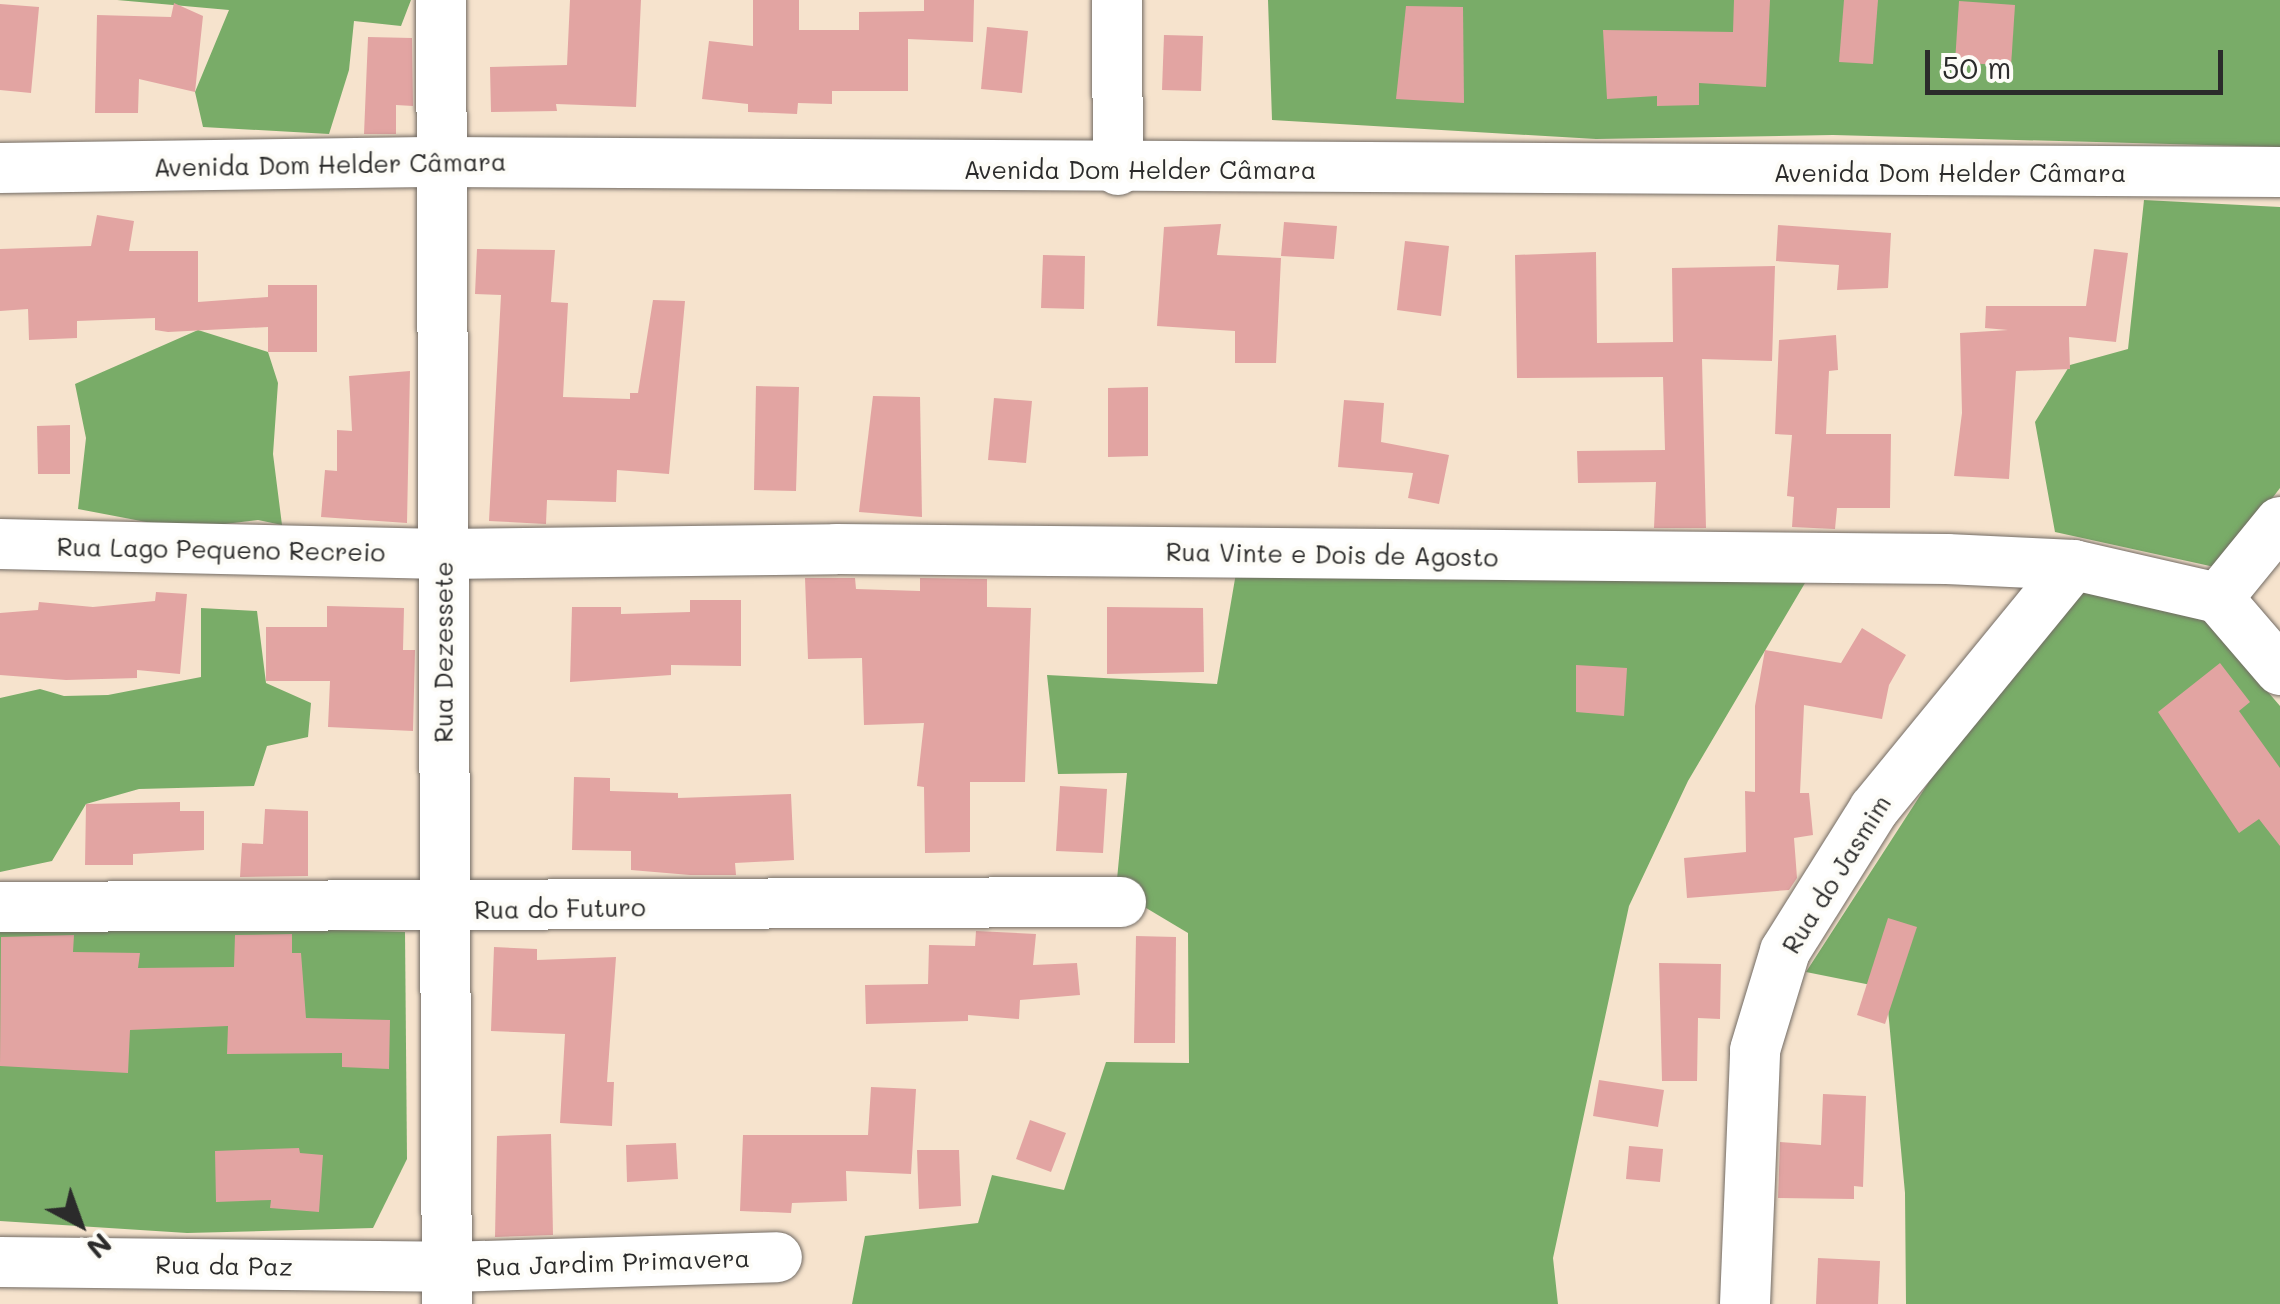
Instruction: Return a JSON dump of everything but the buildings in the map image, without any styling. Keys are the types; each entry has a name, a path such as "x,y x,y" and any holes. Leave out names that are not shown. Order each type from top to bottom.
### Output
{"street":[{"name":"Rua Dezessete","path":"441,0 445,162 442,554 448,1286"},
{"path":"1117,0 1118,170"},
{"name":"Avenida Dom Helder Câmara","path":"0,168 445,162 1118,170 2280,172"},
{"path":"2280,522 2218,598 2280,670"},
{"name":"Rua Lago Pequeno Recreio","path":"0,544 442,554"},
{"name":"Rua Vinte e Dois de Agosto","path":"442,554 836,549 2074,564 2218,598"},
{"name":"Rua do Jasmim","path":"1746,1304 1755,1050 1785,950 1874,809 2074,564"},
{"name":"Rua do Futuro","path":"0,907 445,909 1121,902"},
{"name":"Rua Jardim Primavera","path":"448,1286 777,1257"},
{"name":"Rua da Paz","path":"0,1262 448,1286"}],"green space":[{"path":"117,0 411,0 401,26 354,21 349,70 329,134 203,127 195,92 229,10"},
{"path":"1268,0 2280,0 2280,147 1833,135 1596,139 1272,120"},
{"path":"2144,200 2280,207 2280,488 2219,568 2055,532 2035,422 2070,365 2128,349"},
{"path":"198,330 268,352 278,383 273,454 282,525 258,520 183,529 78,509 86,438 75,384"},
{"path":"1236,573 1805,583 1688,781 1629,906 1553,1258 1558,1304 852,1304 865,1236 978,1223 992,1175 1064,1190 1106,1062 1189,1063 1188,933 1116,890 1127,773 1058,774 1047,675 1217,684"},
{"path":"2083,590 2202,615 2280,706 2280,1304 1906,1304 1905,1193 1886,988 1806,972 1978,706"},
{"path":"201,608 257,611 266,683 311,703 308,737 267,746 254,786 139,789 86,804 52,861 0,872 0,698 40,689 64,696 108,695 201,677"},
{"path":"0,921 405,932 407,1159 373,1228 187,1233 0,1221"}]}
